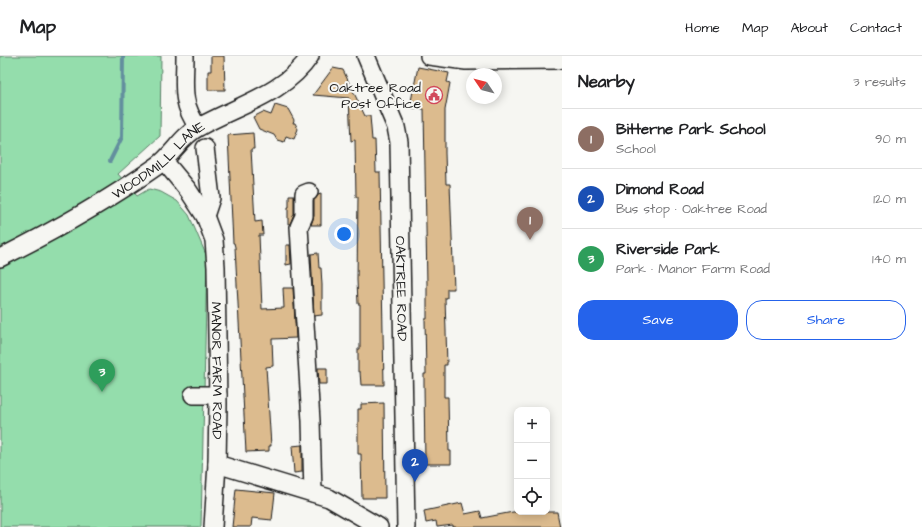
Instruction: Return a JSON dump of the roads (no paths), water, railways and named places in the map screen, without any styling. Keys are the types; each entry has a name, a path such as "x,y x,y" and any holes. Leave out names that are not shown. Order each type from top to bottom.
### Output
{"street":[{"path":"185,56 185,100 191,118 198,127"},
{"name":"WOODMILL LANE","path":"0,258 85,214 122,190 164,161 180,142 198,127 270,92 294,75 310,56"},
{"name":"OAKTREE ROAD","path":"366,56 396,127 399,142 406,527"},
{"path":"429,56 466,61 562,60"},
{"path":"205,148 211,198 205,216"},
{"name":"MANOR FARM ROAD","path":"164,161 188,190 205,216 214,240 216,267 218,395 217,464 213,527"},
{"path":"309,192 304,194 304,216 299,227 313,493"},
{"path":"193,395 218,395"},
{"path":"217,464 329,498 380,527"}],"waterway":[{"path":"110,161 122,137 123,56"}],"place":[{"name":"Oaktree Road Post Office","path":"434,95"},
{"name":"Bitterne Park School","path":"530,240"},
{"name":"Riverside Park","path":"102,392"},
{"name":"Dimond Road","path":"415,482"}]}
